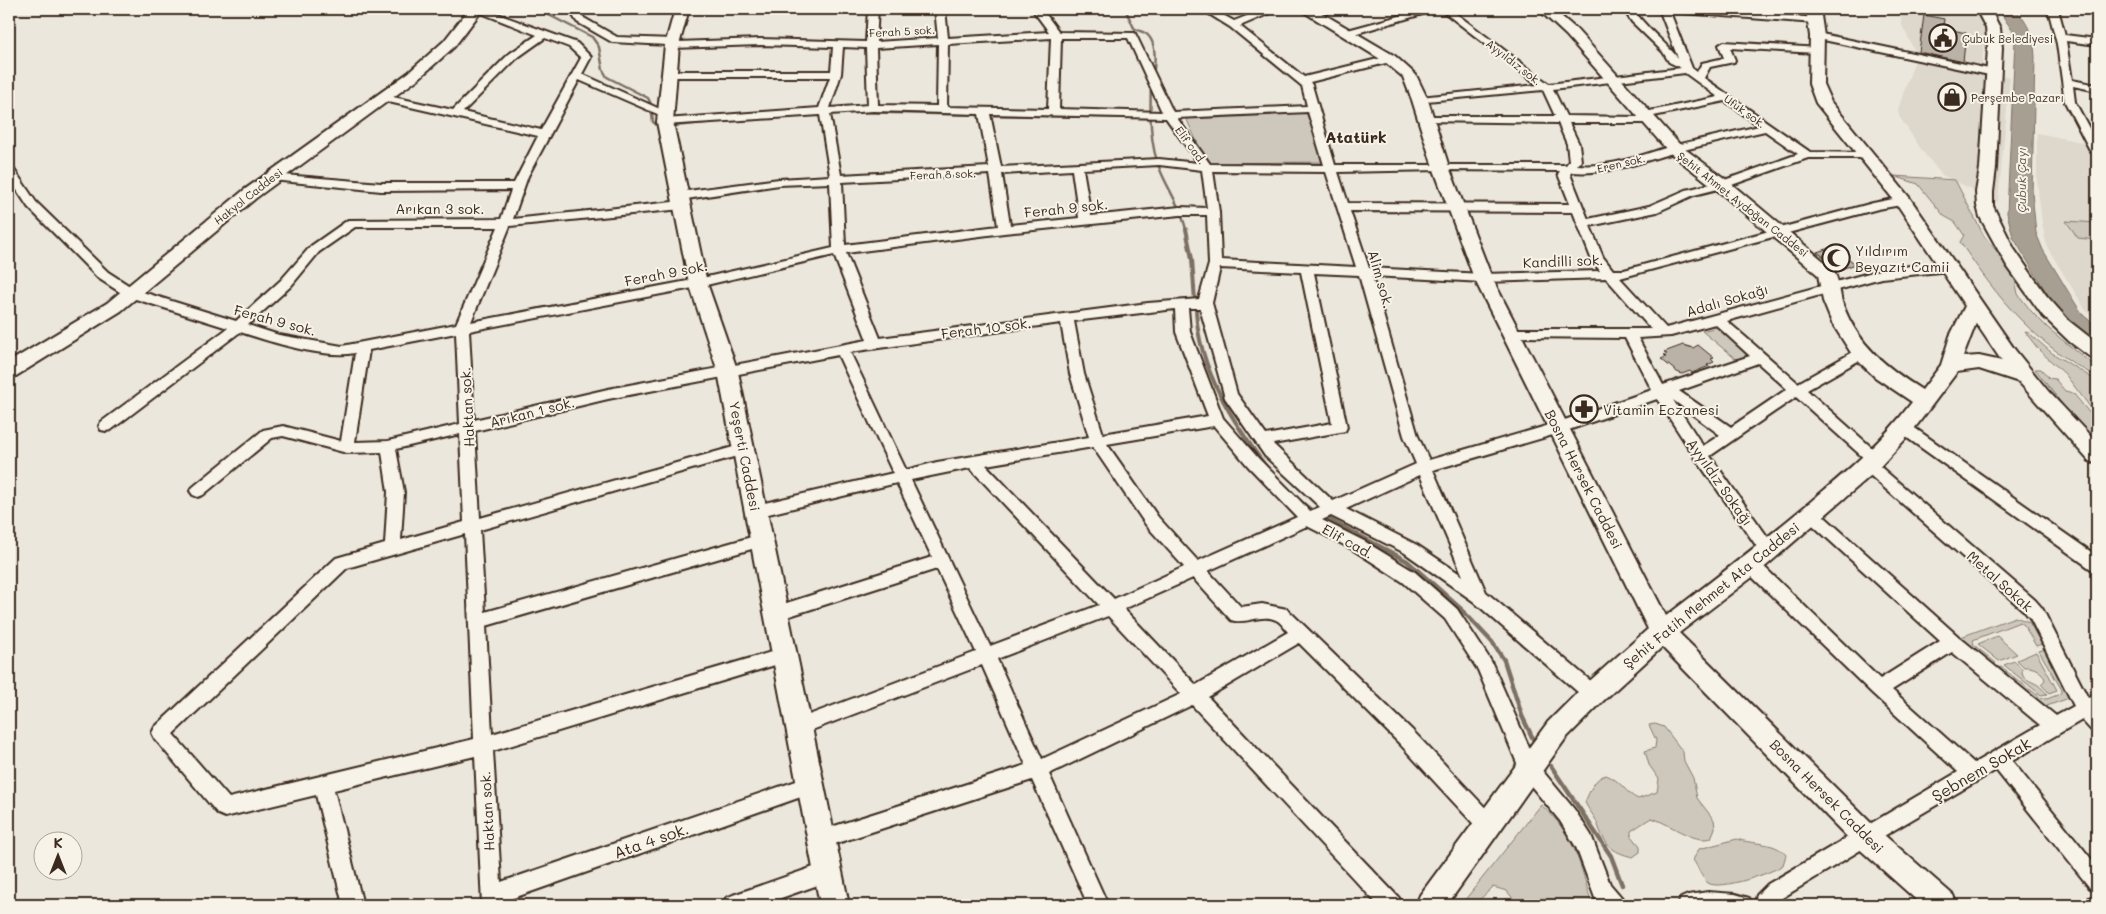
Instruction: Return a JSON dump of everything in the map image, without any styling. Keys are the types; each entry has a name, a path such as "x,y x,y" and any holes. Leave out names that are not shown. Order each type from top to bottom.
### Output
{"street":[{"name":"Haktan sok.","path":"476,9 573,45 586,57 518,186 505,223 462,327 492,900"},
{"name":"Hakyol Caddesi","path":"9,371 114,307 216,220 272,177 384,98 437,56 460,31 476,9"},
{"name":"Ferah 5 sok.","path":"578,9 577,14 580,20 616,40 673,44 760,42 871,45 1056,35 1132,34"},
{"name":"Yeşerti Caddesi","path":"682,9 673,44 665,118 698,283 728,372 835,905"},
{"path":"873,9 871,45 873,108"},
{"path":"940,9 943,42 942,110"},
{"path":"1037,9 1056,35 1053,113"},
{"name":"Alim sok.","path":"1206,9 1233,25 1307,85 1312,109 1364,271 1411,436 1480,596"},
{"path":"1233,25 1272,9"},
{"name":"Bosna Hersek Caddesi","path":"1306,9 1390,59 1410,75 1483,278 1662,632 1865,836 1942,905"},
{"path":"1347,33 1435,9"},
{"name":"Ayyıldız sok.","path":"1444,9 1546,86 1573,144 1575,161 1564,174 1597,258 1609,274 1663,333"},
{"name":"Şehit Ahmet Aydoğan Caddesi","path":"1545,9 1568,28 1675,149 1781,232 1826,272 1831,287 1831,296 1838,315 1860,354 1874,368 1925,401"},
{"name":"Ufuk sok.","path":"1628,9 1635,20 1667,50 1673,60 1686,67 1726,98 1807,155"},
{"path":"1423,109 1546,86 1614,80 1686,67 1664,9 1743,12 1994,73"},
{"path":"1983,9 1990,20 1995,34 1988,168 1984,191 1985,208 1999,239 2049,312 2068,330 2097,352"},
{"path":"2052,9 2069,82 2070,102 2097,152"},
{"path":"1699,78 1706,65 1730,60 1724,45 1815,29"},
{"path":"1815,29 1816,84 1820,96 1903,201 1997,340 2026,377 2097,456"},
{"path":"455,114 514,56 545,34"},
{"name":"Elif cad.","path":"1132,34 1169,115 1207,167 1214,212 1215,264"},
{"path":"2060,37 2097,42"},
{"path":"838,44 836,74 824,110 830,135 836,178 839,251 875,343"},
{"path":"1301,81 1390,59"},
{"path":"670,74 836,74"},
{"path":"577,75 665,118 873,108 1169,115 1312,109"},
{"path":"2069,82 2097,88"},
{"path":"384,98 545,134"},
{"path":"1423,109 1561,120 1646,117 1726,98"},
{"path":"984,112 996,171 1004,229"},
{"name":"Eren sok.","path":"1331,169 1442,167 1569,168 1590,170 1620,166 1675,149 1767,127"},
{"path":"1584,223 1653,209 1690,192 1722,185 1807,155 1866,156"},
{"name":"Ferah 8 sok.","path":"681,200 779,182 1159,162 1207,167 1331,169"},
{"path":"1077,167 1086,221"},
{"name":"Ferah 9 sok.","path":"9,170 32,204 78,251 103,274 131,293 278,340 342,351 698,283 839,251 1004,229 1180,211 1214,212"},
{"path":"272,177 381,187 518,186"},
{"name":"Arıkan 3 sok.","path":"106,426 238,326 286,283 315,249 352,223 505,223 681,200"},
{"name":"Kandilli sok.","path":"1215,264 1483,278 1624,274 1877,206 1903,201"},
{"path":"1343,206 1578,208"},
{"path":"1205,304 1215,264"},
{"name":"Adalı Sokağı","path":"1511,333 1663,333 1718,320 1880,274 1918,268 1949,267"},
{"path":"1262,440 1340,427 1307,268"},
{"name":"Elif cad.","path":"1205,304 1230,395 1270,452 1332,510 1411,549 1480,596 1593,694"},
{"name":"Ferah 10 sok.","path":"728,372 875,343 1148,307 1205,304"},
{"name":"Elif cad.","path":"1181,305 1183,332 1217,420 1253,462 1309,520 1358,545 1409,577 1451,614 1486,666 1529,769 1572,822 1584,842 1602,890 1615,905"},
{"name":"Şehit Fatih Mehmet Ata Caddesi","path":"1430,905 1557,730 1593,694 1662,632 1811,514 1871,461 1904,428 1950,368 1960,336 1975,306"},
{"path":"1067,318 1077,374 1098,440 1152,521 1237,615 1262,612 1281,614 1406,738 1488,825"},
{"name":"Metal Sokak","path":"1718,320 2029,605 2036,613 2091,706 2097,724"},
{"name":"Ayyıldız Sokağı","path":"1629,334 1759,557 1878,689 1973,774"},
{"path":"347,448 363,346"},
{"path":"842,349 986,655 1037,770 1092,903"},
{"path":"1701,455 1796,390 1860,354"},
{"path":"799,727 1110,608 1424,468 1558,428 1760,357"},
{"path":"1950,368 1970,361 1986,363 2026,377"},
{"name":"Arıkan 1 sok.","path":"198,491 268,434 274,432 283,431 347,448 388,446 608,394 728,372"},
{"path":"1663,390 1731,435"},
{"path":"756,511 902,476 1217,420"},
{"path":"1904,428 2097,564"},
{"path":"388,446 396,492 393,548"},
{"path":"744,449 342,563 161,734 225,808 484,745 785,655"},
{"path":"974,462 1392,905"},
{"path":"1811,514 1954,642 2055,727"},
{"path":"478,621 762,540"},
{"path":"777,613 941,561"},
{"path":"822,840 1037,770 1194,696 1300,634"},
{"path":"1878,689 1954,642"},
{"name":"Şebnem Sokak","path":"1764,905 1764,902 1775,891 1865,836 2091,706"},
{"path":"1999,759 2097,881"},
{"path":"323,784 353,905"},
{"name":"Ata 4 sok.","path":"492,900 811,785"},
{"path":"733,905 828,872"},
{"path":"1688,905 1702,902 1721,902 1742,905"}],"shaded area":[{"path":"1899,9 1973,9 1985,26 1982,67 1916,54 1902,25"},
{"path":"1916,57 2010,77 1998,202 1942,175 1923,152 1899,116 1898,109"},
{"path":"1306,112 1324,162 1207,163 1186,118"},
{"path":"2037,133 2086,143 2097,160 2097,322 2085,309 2047,247 2037,181"},
{"path":"1894,176 1955,180 1984,236 2000,255 2015,280 2018,294 2031,311 2049,329 2097,368 2097,377 2055,350 2020,319 1989,283 1960,242 1964,235 1955,222 1944,216 1918,184"},
{"path":"2066,221 2097,223 2097,240 2078,238"},
{"path":"1721,326 1752,355 1737,360 1702,331"},
{"path":"2025,332 2029,333 2052,353 2097,381 2097,416 2065,374 2039,350"},
{"path":"2035,369 2041,369 2049,378 2055,379 2065,391 2073,393 2097,422 2097,445 2066,409"},
{"path":"2015,617 2029,622 2042,644 2036,646 2024,625 2020,622 1973,640 1974,645 1996,663 1991,664 1958,638"},
{"path":"1997,636 2017,654 1999,661 1978,644"},
{"path":"2045,649 2070,692 2069,698 2047,706 2041,705 1996,669 2001,667 2041,698 2047,699 2060,694 2062,690 2039,651"},
{"path":"2036,652 2057,690 2049,693 2041,684 2045,680 2040,672 2034,668 2024,667 2017,660"},
{"path":"2014,661 2022,668 2023,675 2029,681 2038,685 2047,694 2041,695 2004,665"},
{"path":"1655,724 1664,727 1683,752 1684,761 1693,778 1697,798 1714,820 1715,828 1711,838 1696,838 1651,818 1631,831 1631,835 1640,846 1640,852 1633,857 1619,853 1606,842 1585,802 1595,782 1606,775 1616,780 1638,799 1657,792 1659,779 1649,765 1645,751 1655,748 1656,740 1649,725"},
{"path":"1541,805 1562,827 1569,839 1580,863 1592,905 1518,905 1507,891 1493,887 1474,905 1469,905 1464,901"},
{"path":"1737,839 1776,847 1786,855 1783,865 1758,876 1734,883 1714,885 1708,883 1693,860 1699,849"}],"water":[{"name":"Çubuk Çayı","path":"1998,9 2015,9 2030,31 2033,43 2035,57 2032,193 2036,233 2043,250 2077,306 2084,316 2097,326 2097,342 2063,316 2051,300 2013,237 2007,213 2015,40 2014,33"}],"building":[{"name":"Çubuk Belediyesi","path":"1924,15 1944,19 1943,28 1966,33 1963,62 1919,52"},
{"name":"Yıldırım Beyazıt Camii","path":"1832,247 1856,264 1841,269 1817,252"},
{"path":"1683,345 1693,348 1698,345 1714,358 1711,359 1714,362 1692,373 1690,371 1682,374 1677,372 1661,359 1666,357 1664,355 1667,354 1664,352"}],"waterway":[{"path":"537,9 592,37 599,47 603,70 607,77 648,98 651,104"},
{"path":"1125,9 1134,28 1145,33 1152,41 1155,53 1153,76"},
{"path":"1151,83 1152,140 1154,151 1186,230"},
{"path":"853,112 980,115"},
{"path":"652,114 653,122 657,125"},
{"path":"988,115 1150,118"},
{"path":"674,126 734,120"},
{"path":"1186,229 1192,259 1195,301"},
{"path":"1196,311 1204,354 1220,394 1230,414 1267,468"},
{"path":"1296,498 1314,512"},
{"path":"1323,516 1345,528"},
{"path":"1343,527 1407,561 1461,609 1492,642 1504,660 1522,716 1535,743"},
{"path":"1551,766 1611,856 1622,885"}],"place":[{"name":"Çubuk Belediyesi","path":"1943,38"},
{"name":"Perşembe Pazarı","path":"1952,97"},
{"name":"Yıldırım Beyazıt Camii","path":"1836,258"},
{"name":"Vitamin Eczanesi","path":"1584,409"}],"district":[{"name":"Atatürk","path":"1356,136"}]}
